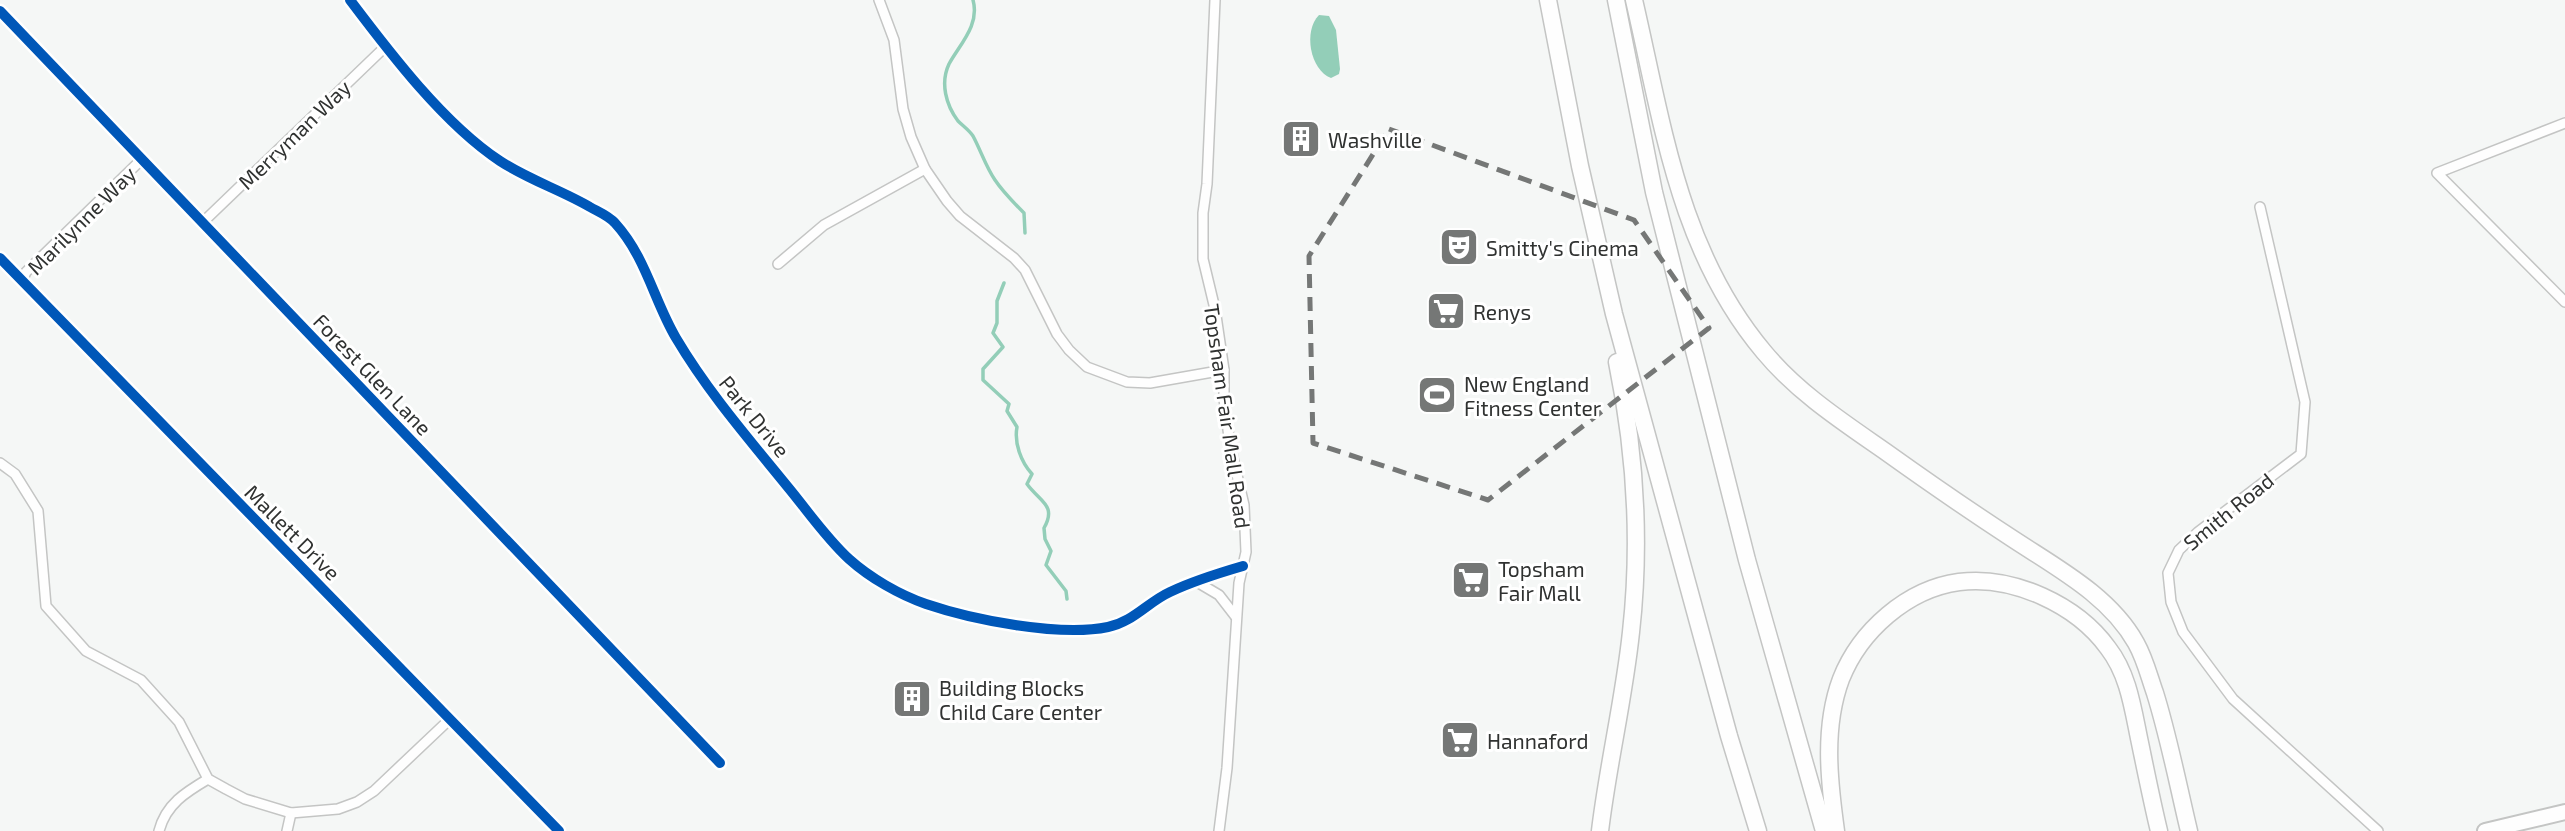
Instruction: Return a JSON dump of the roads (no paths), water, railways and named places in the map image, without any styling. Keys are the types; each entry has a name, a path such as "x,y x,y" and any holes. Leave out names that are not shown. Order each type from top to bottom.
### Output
{"highway":[{"path":"1548,0 1580,166 1614,314 1722,710 1758,831"},
{"path":"1616,0 1654,192 1747,560 1824,831"},
{"path":"1634,0 1685,211 1707,265 1731,307 1765,353 1820,405 1970,511 2070,577 2096,596 2118,618 2145,659 2162,716 2189,831"},
{"path":"1600,831 1629,650 1636,555 1632,458 1615,350 1614,314"},
{"path":"1836,831 1829,779 1832,719 1842,678 1857,647 1882,619 1916,596 1956,583 1977,581 2033,593 2056,602 2095,631 2110,650 2124,677 2132,703 2159,831"},
{"path":"2485,831 2565,812"}],"street":[{"name":"Park Drive","path":"350,0 425,92 471,139 498,160 528,177 570,195 612,220 630,241 674,335 706,386 849,559 881,582 925,604 986,619 1041,628 1087,629 1108,627 1125,621 1169,593 1243,566"},
{"path":"879,0 894,40 903,109 911,137 925,169 960,216 1014,258 1025,270 1057,334 1069,350 1087,366 1127,382 1150,383 1224,370"},
{"name":"Topsham Fair Mall Road","path":"1215,0 1203,259 1215,309 1224,370 1224,399 1230,445 1244,505 1246,552 1236,617 1227,768 1219,831"},
{"name":"Forest Glen Lane","path":"0,11 720,762"},
{"name":"Merryman Way","path":"202,223 386,46"},
{"path":"2565,123 2437,173 2565,302"},
{"name":"Marilynne Way","path":"22,281 26,272 141,160"},
{"path":"778,264 824,225 925,169"},
{"name":"Smith Road","path":"2260,207 2305,402 2301,454 2198,532 2179,550 2168,573 2171,602 2183,632 2233,699 2378,831"},
{"name":"Mallett Drive","path":"0,258 559,831"},
{"path":"0,463 15,474 38,511 46,606 86,651 141,680 179,722 208,779 245,799 291,813 338,809 357,802 374,791 450,719"},
{"path":"1197,582 1219,594 1236,617"},
{"path":"159,831 162,818 183,793 208,779"},
{"path":"287,831 291,813"}],"waterway":[{"path":"973,0 974,18 971,26 946,71 946,94 954,115 973,136 995,180 1024,213 1025,233"},
{"path":"1004,283 997,301 997,323 993,333 1003,347 983,369 983,380 1009,404 1007,411 1017,427 1019,452 1032,474 1027,484 1048,509 1048,520 1044,528 1045,539 1051,551 1046,565 1066,591 1067,599"}],"place":[{"name":"Washville","path":"1301,139"},
{"name":"Smitty's Cinema","path":"1459,247"},
{"name":"Renys","path":"1446,311"},
{"name":"New England Fitness Center","path":"1437,395"},
{"name":"Topsham Fair Mall","path":"1471,580"},
{"name":"Building Blocks Child Care Center","path":"912,699"},
{"name":"Hannaford","path":"1460,740"}]}
